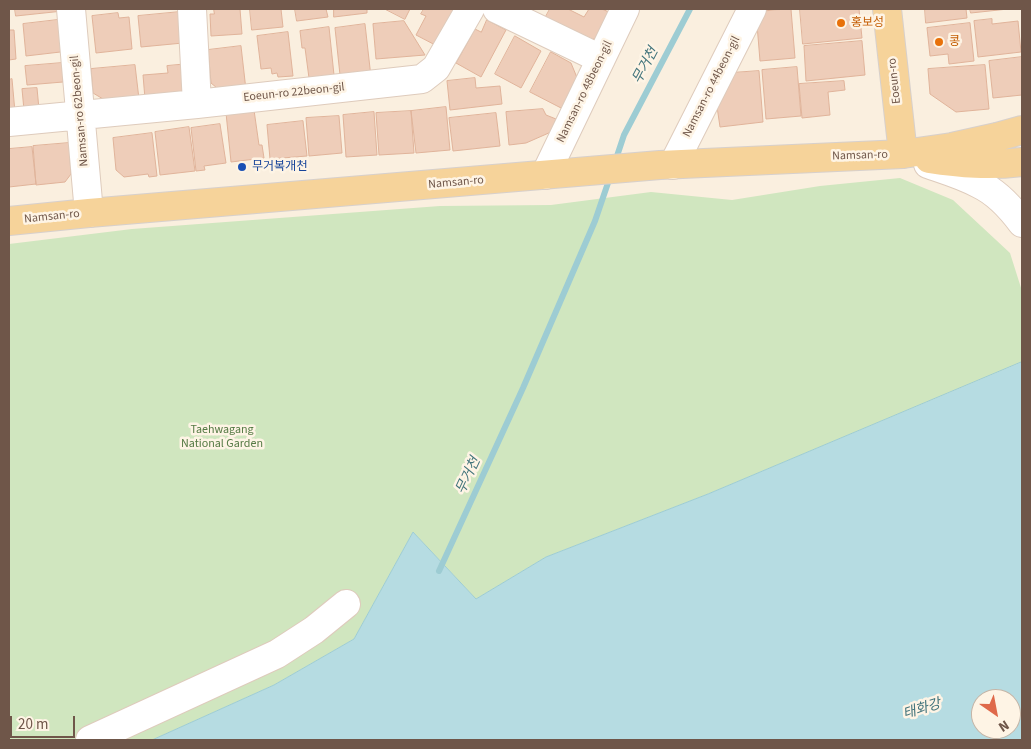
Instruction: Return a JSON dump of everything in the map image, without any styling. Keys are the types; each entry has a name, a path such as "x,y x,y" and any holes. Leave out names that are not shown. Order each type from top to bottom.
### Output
{"main road":[{"name":"Eoeun-ro","path":"887,9 903,154"},
{"name":"Namsan-ro","path":"9,222 89,213 666,165 903,154 952,147 1022,130"},
{"name":"Namsan-ro","path":"903,154 971,164 1009,163"}],"street":[{"name":"Namsan-ro 62beon-gil","path":"71,9 89,213"},
{"path":"192,9 197,104"},
{"name":"Eoeun-ro 22beon-gil","path":"9,122 197,104 422,79 436,68 470,9"},
{"path":"497,9 600,59"},
{"name":"Namsan-ro 48beon-gil","path":"545,175 625,9"},
{"name":"Namsan-ro 44beon-gil","path":"666,165 752,9"},
{"path":"1019,218 1003,196 997,180 1009,163 1004,149 1022,135"},
{"path":"903,154 980,184 999,198 1019,218"},
{"path":"90,740 277,654 314,630 346,604"}],"green space":[{"name":"Taehwagang National Garden","path":"900,178 953,200 1010,253 1022,291 1022,362 708,494 546,557 476,599 413,532 354,639 274,685 152,740 9,740 9,244 132,229 440,206 551,205 651,192 732,200 820,186"}],"water":[{"name":"태화강","path":"1022,362 1022,740 152,740 274,685 354,639 413,532 476,599 546,557 708,494"}],"building":[{"path":"15,9 62,9 63,11 16,16"},
{"path":"214,9 240,9 242,34 211,36 210,14 214,14"},
{"path":"250,9 281,9 283,27 252,30"},
{"path":"295,9 326,9 328,17 297,21"},
{"path":"334,9 367,9 367,13 334,17"},
{"path":"385,9 410,9 405,19"},
{"path":"424,9 461,9 441,48 416,35 426,16 421,14"},
{"path":"550,9 568,9 584,17 589,9 602,9 611,13 599,37 583,43 543,22"},
{"path":"791,9 795,58 760,61 756,12"},
{"path":"800,9 859,9 862,38 803,44"},
{"path":"925,9 966,9 967,18 926,23"},
{"path":"970,9 1008,9 971,13"},
{"path":"180,12 183,43 141,47 138,16"},
{"path":"118,13 119,18 129,17 132,49 96,53 92,16"},
{"path":"66,19 69,51 26,56 23,24"},
{"path":"992,19 992,24 1018,21 1021,52 978,57 974,21"},
{"path":"487,20 506,30 481,77 456,63 475,29 481,32"},
{"path":"404,21 425,55 376,59 373,24"},
{"path":"970,23 974,61 949,64 948,54 930,56 927,28"},
{"path":"365,24 371,77 340,75 335,28"},
{"path":"329,27 334,75 309,78 305,48 302,48 300,31"},
{"path":"9,30 14,30 16,59 9,60"},
{"path":"288,32 293,76 278,77 277,73 272,74 271,68 261,69 257,36"},
{"path":"515,36 541,51 521,88 495,74"},
{"path":"862,41 865,75 806,81 804,46"},
{"path":"241,46 246,90 223,93 211,83 208,50"},
{"path":"551,52 571,63 578,80 563,109 530,92"},
{"path":"1022,57 1022,95 993,98 989,61"},
{"path":"62,63 63,82 27,85 25,66"},
{"path":"188,64 190,83 180,95 145,99 143,75 168,73 167,66"},
{"path":"135,65 139,99 108,102 93,93 91,69"},
{"path":"985,65 989,109 956,112 930,94 928,69"},
{"path":"797,67 801,116 766,119 762,70"},
{"path":"759,71 763,122 720,127 715,93 730,73"},
{"path":"475,78 476,88 500,86 502,104 450,110 447,81"},
{"path":"12,79 15,112 9,112 9,80"},
{"path":"844,81 845,90 828,92 830,115 802,118 799,84"},
{"path":"37,88 39,109 24,110 22,89"},
{"path":"446,107 450,150 416,153 411,111"},
{"path":"543,109 546,115 556,119 551,132 526,143 509,145 506,112"},
{"path":"254,110 259,145 262,145 264,158 231,162 226,113"},
{"path":"411,111 414,153 379,155 376,113"},
{"path":"374,112 377,155 346,157 343,115"},
{"path":"496,113 500,146 453,151 449,118"},
{"path":"339,116 342,153 309,156 306,118"},
{"path":"303,121 307,156 270,159 267,125"},
{"path":"220,124 226,163 204,166 205,170 196,171 191,128"},
{"path":"189,127 195,171 160,175 155,132"},
{"path":"152,133 157,176 149,177 148,174 124,177 116,170 113,138"},
{"path":"69,143 71,174 65,182 36,185 33,146"},
{"path":"32,147 36,184 9,187 9,149"}],"waterway":[{"name":"무거천","path":"615,162 624,135 690,9"},
{"name":"무거천","path":"439,571 523,388 595,221 610,177"}],"place":[{"name":"홍보성","path":"841,23"},
{"name":"콩","path":"939,42"},
{"name":"무거복개천","path":"242,167"}]}
